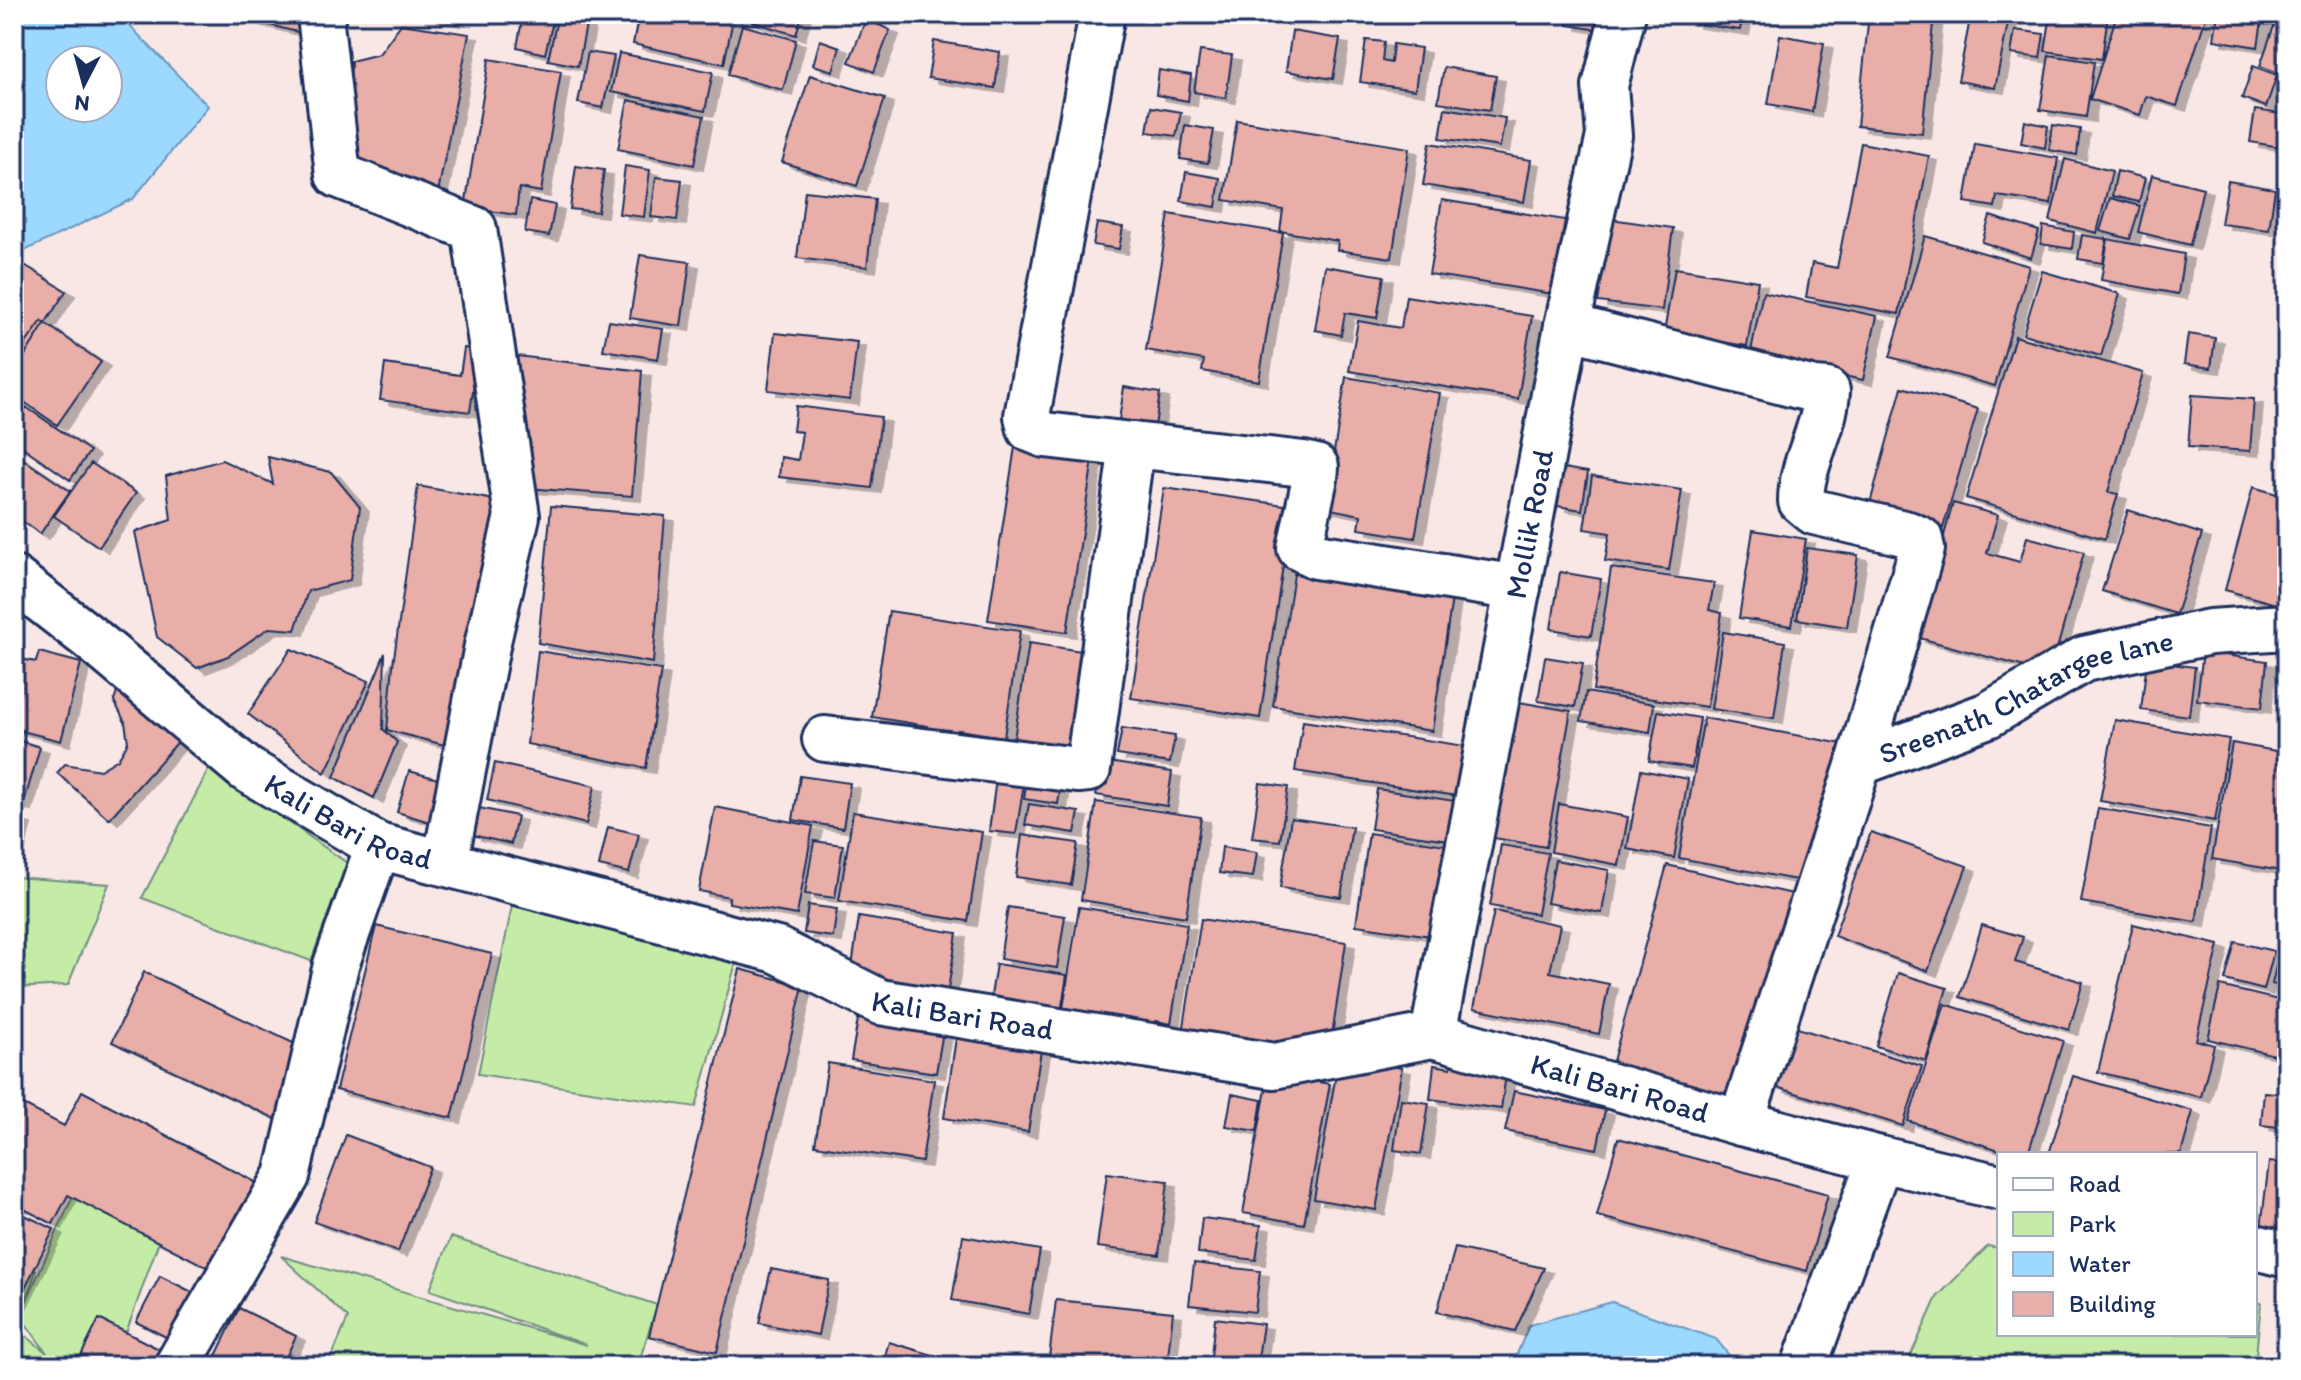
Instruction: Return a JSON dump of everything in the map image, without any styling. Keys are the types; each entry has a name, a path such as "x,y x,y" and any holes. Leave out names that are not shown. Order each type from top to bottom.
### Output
{"street":[{"path":"323,14 321,24 338,175 474,229 517,516 487,646 445,863"},
{"path":"1102,14 1027,416 1030,429 1045,435 1316,467 1300,548 1316,556 1518,588"},
{"name":"Mollik Road","path":"1433,1035 1567,326 1609,136 1605,86 1623,14"},
{"path":"1567,326 1827,391 1826,412 1801,483 1801,501 1814,512 1908,534 1920,539 1922,549 1859,763"},
{"path":"825,739 1088,769 1132,445"},
{"name":"Kali Bari Road","path":"14,579 95,642 246,769 378,846 777,950 880,1002 1274,1066 1433,1035 1741,1123 1997,1187"},
{"name":"Sreenath Chatargee lane","path":"1741,1123 1859,763 1988,715 2084,659 2210,632 2287,627"},
{"path":"177,1366 287,1176 336,965 378,846"},
{"path":"1804,1366 1880,1159"},
{"path":"2257,1248 2287,1255"}],"green space":[{"path":"210,767 347,863 311,961 142,898"},
{"path":"14,877 109,884 68,985 14,988"},
{"path":"514,896 739,952 696,1107 478,1074"},
{"path":"76,1189 164,1227 126,1333 99,1320 76,1366 14,1366 14,1326 47,1353 14,1312 14,1261 36,1270 26,1302"},
{"path":"451,1237 657,1305 639,1362 650,1366 328,1366 348,1318 281,1256 587,1345 430,1290"},
{"path":"1988,1246 1997,1248 1997,1336 2257,1336 2257,1302 2261,1303 2255,1366 1906,1366 1937,1297"}],"water":[{"path":"14,14 105,14 128,24 208,106 133,199 14,256"},
{"path":"1612,1302 1716,1339 1738,1366 1512,1366 1529,1325"}],"building":[{"path":"226,14 310,14 305,34"},
{"path":"420,14 453,14 452,21"},
{"path":"639,14 734,14 724,64 633,44"},
{"path":"752,14 802,14 796,35 750,21"},
{"path":"1570,14 1608,14 1605,31 1568,25"},
{"path":"1692,14 1743,14 1740,30 1691,23"},
{"path":"1869,14 1934,14 1922,133 1857,126"},
{"path":"1971,14 2009,18 1995,88 1958,81"},
{"path":"2051,14 2108,14 2102,59 2045,51"},
{"path":"2117,14 2207,14 2177,106 2146,96 2140,115 2090,99"},
{"path":"2218,14 2263,14 2258,47 2214,40"},
{"path":"2278,14 2287,14 2287,76 2260,66"},
{"path":"523,15 553,21 545,54 517,47"},
{"path":"557,19 586,25 578,66 548,60"},
{"path":"866,19 890,30 874,72 849,62"},
{"path":"401,24 469,34 436,203 347,168 351,61 379,54"},
{"path":"742,25 796,40 783,90 728,75"},
{"path":"2015,30 2044,34 2040,58 2011,54"},
{"path":"1292,31 1340,39 1333,79 1286,71"},
{"path":"1780,35 1824,43 1812,112 1768,104"},
{"path":"820,40 840,47 833,71 813,65"},
{"path":"1366,40 1384,42 1382,61 1391,63 1393,44 1421,48 1415,90 1360,82"},
{"path":"934,41 1000,52 995,88 928,78"},
{"path":"1200,51 1232,55 1226,98 1194,92"},
{"path":"588,52 614,56 603,108 578,103"},
{"path":"619,53 713,72 705,111 611,92"},
{"path":"2049,55 2094,62 2086,117 2040,110"},
{"path":"489,59 561,71 541,192 519,188 516,215 465,207"},
{"path":"2253,66 2277,75 2266,107 2242,98"},
{"path":"1444,67 1496,76 1490,110 1438,102"},
{"path":"1159,70 1191,75 1188,101 1156,95"},
{"path":"810,75 885,98 857,186 782,162"},
{"path":"628,100 704,116 694,165 618,149"},
{"path":"1151,107 1181,112 1176,136 1147,132"},
{"path":"1445,108 1505,118 1500,147 1440,138"},
{"path":"2255,110 2287,115 2287,148 2250,142"},
{"path":"1237,120 1409,148 1392,258 1337,250 1338,241 1280,231 1283,210 1224,200"},
{"path":"2025,121 2048,126 2045,148 2021,143"},
{"path":"1185,125 1214,130 1208,163 1180,159"},
{"path":"2053,125 2080,129 2077,155 2049,150"},
{"path":"1430,143 1531,160 1524,202 1423,185"},
{"path":"1861,143 1929,156 1899,314 1806,297 1812,263 1837,268"},
{"path":"1975,144 2058,158 2051,204 1997,196 1995,207 1965,202"},
{"path":"2065,159 2112,171 2097,233 2050,221"},
{"path":"576,166 604,170 598,212 570,209"},
{"path":"625,166 650,170 644,217 619,214"},
{"path":"2117,171 2145,178 2139,202 2112,196"},
{"path":"1186,172 1220,178 1216,207 1181,201"},
{"path":"2152,175 2203,188 2190,245 2138,232"},
{"path":"656,177 682,180 677,220 651,217"},
{"path":"2228,181 2275,189 2269,230 2221,224"},
{"path":"805,191 875,199 867,267 797,258"},
{"path":"2110,198 2140,206 2130,239 2100,231"},
{"path":"530,200 555,205 549,236 525,232"},
{"path":"1442,200 1565,220 1553,294 1429,274"},
{"path":"1169,214 1283,233 1259,381 1202,371 1204,360 1146,350"},
{"path":"1990,216 2039,231 2031,258 1982,242"},
{"path":"1611,219 1673,228 1662,310 1598,302"},
{"path":"1097,223 1123,227 1119,249 1093,245"},
{"path":"2043,226 2074,232 2072,249 2041,244"},
{"path":"2082,235 2107,239 2103,263 2078,259"},
{"path":"1925,236 2029,266 1995,386 1890,357"},
{"path":"2108,239 2184,254 2178,294 2101,280"},
{"path":"640,255 690,262 681,326 630,318"},
{"path":"23,264 66,291 14,372 14,278"},
{"path":"1325,266 1384,276 1377,318 1345,313 1341,335 1315,330"},
{"path":"1675,268 1758,281 1747,346 1664,333"},
{"path":"2042,271 2120,294 2101,356 2023,334"},
{"path":"1763,292 1877,316 1863,380 1750,356"},
{"path":"1406,296 1532,316 1518,399 1349,371 1358,321 1401,328"},
{"path":"42,321 101,362 57,425 14,395 14,360"},
{"path":"609,321 663,329 658,359 603,350"},
{"path":"775,333 857,342 850,400 768,390"},
{"path":"2188,334 2215,338 2211,368 2184,364"},
{"path":"2015,336 2143,373 2108,492 2118,494 2105,539 1966,498"},
{"path":"464,348 479,350 470,412 380,400 385,364 460,375"},
{"path":"517,356 642,371 632,496 526,488"},
{"path":"1346,377 1440,393 1415,538 1359,529 1361,515 1325,508"},
{"path":"1124,387 1160,393 1154,433 1118,427"},
{"path":"1902,387 1978,409 1943,528 1869,507"},
{"path":"2192,395 2254,399 2250,451 2188,447"},
{"path":"796,406 881,417 872,488 779,477 781,457 798,460 802,432 793,431"},
{"path":"26,407 90,451 70,480 14,441 14,425"},
{"path":"1015,447 1093,459 1067,632 988,620"},
{"path":"14,453 70,491 40,534 14,515"},
{"path":"268,457 331,472 360,507 350,580 308,591 295,630 269,628 228,656 197,668 157,637 135,532 171,520 166,476 222,460 273,484"},
{"path":"91,463 136,493 99,547 54,516"},
{"path":"1563,468 1588,472 1582,510 1557,506"},
{"path":"1592,476 1682,490 1669,570 1605,561 1610,533 1584,529"},
{"path":"418,486 500,501 456,748 387,730"},
{"path":"2253,487 2287,497 2287,607 2225,590"},
{"path":"1164,488 1292,506 1260,718 1131,698"},
{"path":"1953,503 1998,515 1987,553 2020,562 2027,537 2084,552 2050,674 1916,637"},
{"path":"551,506 665,516 653,663 538,643"},
{"path":"2128,510 2202,534 2176,614 2102,591"},
{"path":"1753,530 1806,539 1792,626 1739,618"},
{"path":"1807,548 1858,555 1847,627 1797,619"},
{"path":"1611,568 1714,583 1709,610 1722,613 1707,707 1593,690"},
{"path":"1560,572 1601,579 1591,636 1551,629"},
{"path":"1294,574 1452,598 1432,731 1273,706"},
{"path":"889,611 1020,631 1004,737 958,730 956,747 925,743 928,726 872,717"},
{"path":"1723,632 1785,642 1774,718 1711,709"},
{"path":"1029,643 1095,653 1079,750 1014,739"},
{"path":"291,649 369,681 325,773 248,714"},
{"path":"538,651 661,670 646,768 527,744"},
{"path":"39,652 81,663 61,741 14,729 16,658 36,662"},
{"path":"2203,652 2267,661 2262,708 2197,700"},
{"path":"385,653 383,729 397,742 374,798 334,777"},
{"path":"1545,657 1583,663 1575,707 1538,701"},
{"path":"2147,661 2195,667 2189,716 2141,710"},
{"path":"122,679 185,734 109,819 57,773 65,764 100,770 118,759 128,742 125,722 114,701"},
{"path":"2286,682 2287,714 2282,714"},
{"path":"1586,692 1654,704 1650,732 1581,721"},
{"path":"1519,702 1571,711 1546,847 1494,838"},
{"path":"1658,711 1700,718 1692,768 1649,761"},
{"path":"1704,718 1843,744 1818,884 1679,858"},
{"path":"2115,720 2229,739 2215,821 2100,801"},
{"path":"1303,721 1465,746 1457,796 1295,771"},
{"path":"1122,728 1175,736 1170,763 1117,755"},
{"path":"14,739 40,747 23,806 14,804"},
{"path":"2232,743 2287,753 2287,872 2212,859"},
{"path":"1102,761 1172,772 1167,806 1096,795"},
{"path":"495,763 595,786 586,824 487,800"},
{"path":"1641,770 1688,779 1674,858 1627,849"},
{"path":"409,771 449,782 436,824 397,812"},
{"path":"800,776 850,783 843,828 793,820"},
{"path":"996,779 1024,783 1016,834 989,831"},
{"path":"1027,779 1061,783 1058,804 1024,799"},
{"path":"1260,783 1288,787 1280,841 1252,838"},
{"path":"1377,789 1455,801 1449,840 1371,829"},
{"path":"1096,802 1201,817 1186,917 1081,900"},
{"path":"1029,804 1079,812 1075,833 1025,825"},
{"path":"1559,804 1628,817 1619,865 1551,852"},
{"path":"715,807 813,826 797,915 729,903 729,897 699,891"},
{"path":"479,808 517,816 511,844 472,835"},
{"path":"2098,808 2211,828 2196,922 2081,902"},
{"path":"853,812 982,832 968,921 839,901"},
{"path":"14,817 22,819 16,844 14,844"},
{"path":"1291,818 1352,827 1341,897 1280,888"},
{"path":"608,827 639,834 629,873 599,866"},
{"path":"1871,832 1967,866 1928,971 1834,936"},
{"path":"1369,833 1452,846 1438,937 1356,925"},
{"path":"1022,835 1078,843 1071,885 1016,877"},
{"path":"814,841 843,845 835,898 805,894"},
{"path":"1501,845 1548,853 1537,914 1490,906"},
{"path":"1222,847 1257,852 1253,877 1219,873"},
{"path":"1555,860 1609,870 1602,913 1547,903"},
{"path":"1667,865 1810,898 1754,1052 1712,1110 1608,1079"},
{"path":"808,905 837,909 833,937 804,933"},
{"path":"1008,907 1065,916 1057,968 1000,959"},
{"path":"1079,907 1187,924 1171,1024 1156,1021 1153,1035 1061,1021"},
{"path":"1494,911 1560,925 1550,972 1609,984 1599,1034 1474,1008"},
{"path":"859,917 957,933 947,996 850,981"},
{"path":"1201,919 1346,942 1330,1049 1277,1041 1276,1054 1182,1039"},
{"path":"2133,924 2219,945 2196,1040 2214,1045 2201,1097 2098,1072"},
{"path":"1982,925 2023,937 2015,962 2083,982 2069,1030 1960,997"},
{"path":"376,926 492,954 452,1118 336,1090"},
{"path":"2235,942 2274,951 2264,990 2225,980"},
{"path":"2281,945 2287,946 2287,988 2272,984"},
{"path":"996,964 1067,975 1059,1025 988,1015"},
{"path":"740,969 803,986 717,1352 649,1336"},
{"path":"144,972 310,1051 278,1120 112,1042"},
{"path":"1898,973 1947,988 1926,1061 1876,1046"},
{"path":"2220,986 2287,1002 2287,1058 2208,1039"},
{"path":"1945,1004 2063,1041 2029,1152 2006,1152 1908,1121"},
{"path":"858,1019 943,1031 936,1073 851,1060"},
{"path":"1794,1027 1922,1066 1903,1126 1776,1087"},
{"path":"956,1038 1041,1050 1028,1132 944,1118"},
{"path":"1339,1057 1402,1068 1376,1210 1314,1199"},
{"path":"1452,1060 1507,1068 1501,1109 1430,1099 1434,1065 1451,1068"},
{"path":"828,1063 934,1080 922,1162 815,1145"},
{"path":"1269,1073 1330,1084 1304,1224 1243,1213"},
{"path":"2073,1076 2193,1111 2182,1152 2050,1152"},
{"path":"82,1091 261,1185 216,1272 68,1195 53,1224 14,1204 14,1100 64,1126"},
{"path":"1514,1091 1605,1110 1597,1149 1505,1131"},
{"path":"2264,1092 2287,1094 2287,1128 2261,1125"},
{"path":"1232,1094 1262,1100 1257,1131 1226,1126"},
{"path":"1401,1099 1429,1103 1421,1154 1394,1150"},
{"path":"346,1135 430,1167 398,1252 314,1222"},
{"path":"1618,1138 1828,1194 1807,1271 1597,1216"},
{"path":"2269,1162 2287,1164 2287,1240 2260,1236"},
{"path":"1107,1173 1168,1181 1159,1255 1097,1247"},
{"path":"14,1210 54,1229 17,1304 14,1303"},
{"path":"1202,1218 1261,1225 1256,1260 1198,1253"},
{"path":"963,1236 1040,1250 1029,1314 952,1300"},
{"path":"1455,1248 1544,1268 1515,1331 1437,1312"},
{"path":"1194,1263 1260,1271 1255,1312 1189,1305"},
{"path":"771,1269 829,1280 818,1335 759,1323"},
{"path":"160,1276 212,1302 188,1348 136,1322"},
{"path":"1056,1300 1173,1312 1167,1366 1048,1366"},
{"path":"239,1308 296,1336 282,1366 211,1366"},
{"path":"1215,1318 1263,1324 1257,1366 1210,1366"},
{"path":"99,1319 179,1359 175,1366 76,1366"},
{"path":"889,1342 943,1358 941,1366 882,1366"}]}
